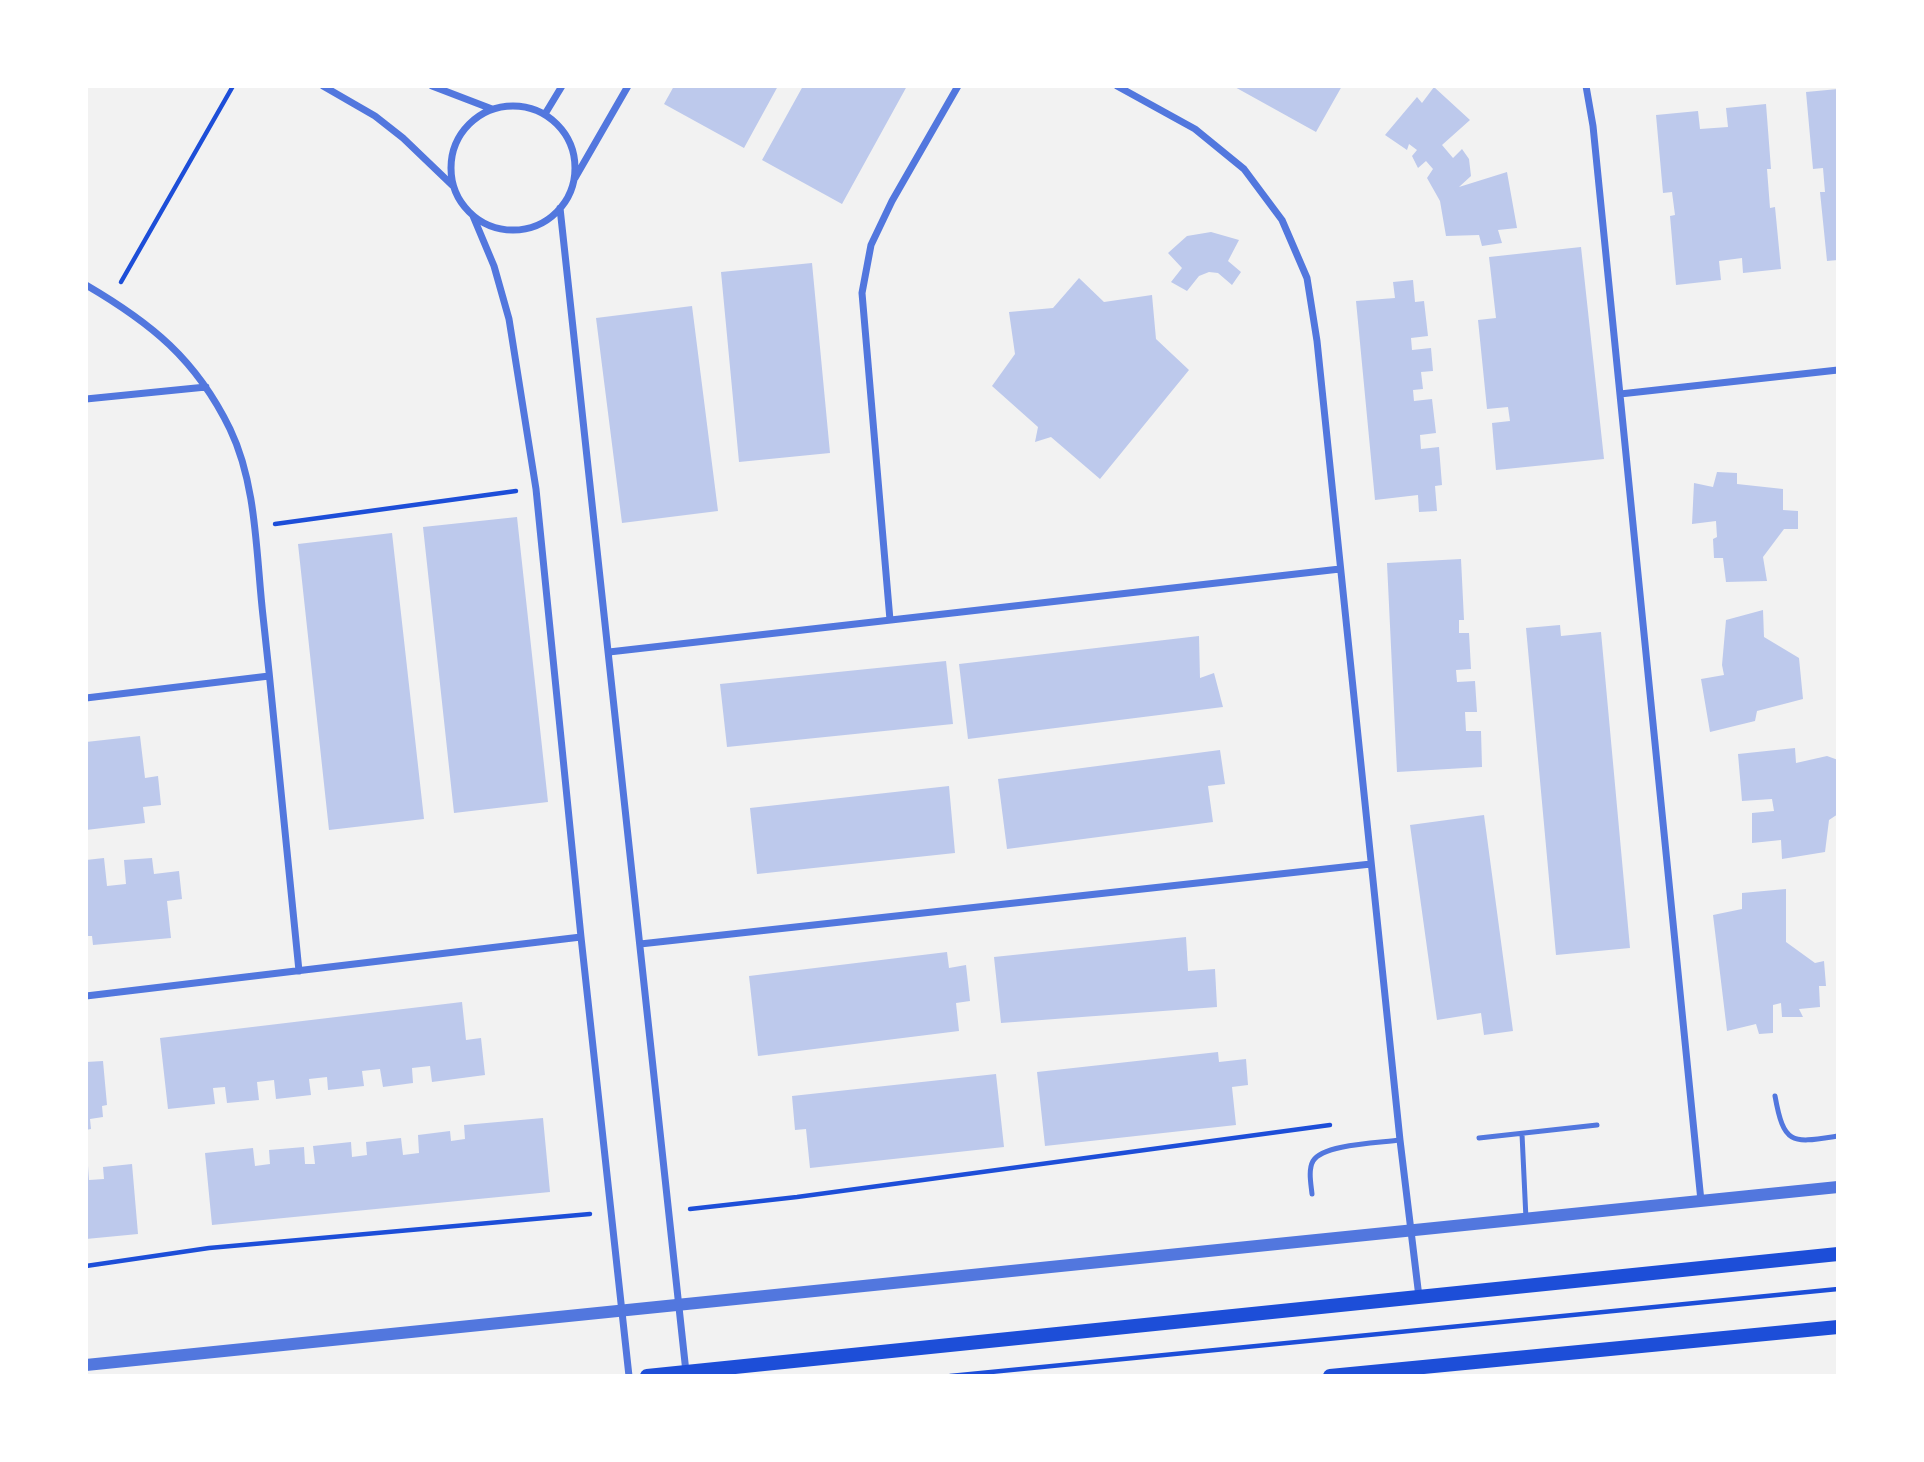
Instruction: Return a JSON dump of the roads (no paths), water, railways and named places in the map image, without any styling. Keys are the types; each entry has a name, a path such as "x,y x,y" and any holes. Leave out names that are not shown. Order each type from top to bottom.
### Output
{"main road":[{"path":"647,1376 1838,1254"},
{"path":"1330,1376 1838,1327"}],"street":[{"path":"323,86 385,123 453,185"},
{"path":"432,86 492,109"},
{"path":"545,114 562,86"},
{"path":"575,178 575,159 560,126 545,114 528,107 510,105 492,109 475,118 462,131 453,148 450,166 453,185 461,202 473,216 489,226 508,230 528,228 545,221 560,208 628,86"},
{"path":"890,620 862,293 871,245 892,201 958,86"},
{"path":"1117,86 1195,129 1244,169 1282,220 1307,278 1317,341 1399,1140 1419,1297"},
{"path":"1586,86 1593,126 1701,1201"},
{"path":"560,208 686,1372"},
{"path":"473,216 494,266 509,319 536,489 629,1376"},
{"path":"86,285 147,323 179,353 206,387 230,430 246,478 270,676 299,971"},
{"path":"1620,394 1838,370"},
{"path":"86,399 206,387"},
{"path":"609,652 1340,569"},
{"path":"86,698 270,676"},
{"path":"640,944 1371,864"},
{"path":"86,996 581,937"},
{"path":"86,1364 1838,1187"}],"lane":[{"path":"1775,1096 1779,1122 1784,1133 1794,1139 1806,1140 1838,1136"},
{"path":"1479,1138 1598,1125"},
{"path":"1522,1134 1526,1219"},
{"path":"1312,1194 1310,1175 1313,1161 1322,1153 1333,1149 1399,1140"}]}
